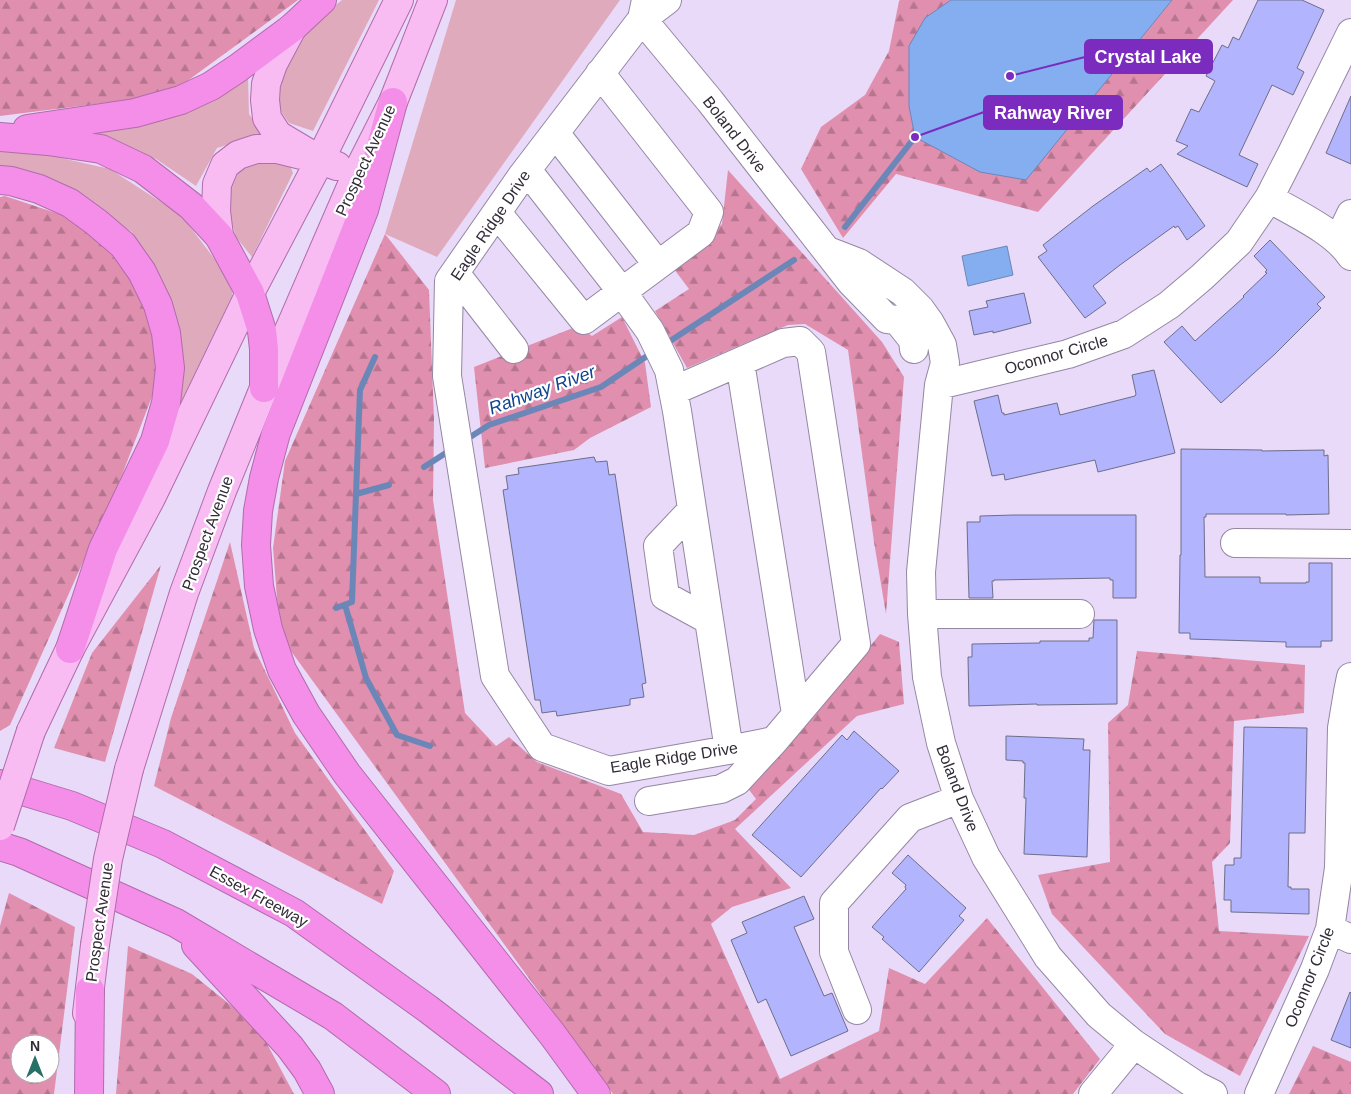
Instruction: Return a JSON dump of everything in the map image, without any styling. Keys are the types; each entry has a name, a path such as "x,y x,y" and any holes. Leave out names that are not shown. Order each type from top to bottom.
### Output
{"highway":[{"path":"0,132 135,113 181,100 211,86 292,28 322,0"},
{"path":"393,102 364,210 276,433 264,478 258,511 256,545 259,586 268,629 282,670 306,714 347,774 552,1034 596,1094"},
{"path":"0,137 48,141 101,149 144,169 191,206 219,236 250,293 262,331 264,388"},
{"path":"0,180 40,189 70,203 123,245 142,272 158,305 166,333 170,368 166,403 155,441 103,550 70,649"},
{"path":"0,764 72,806"},
{"name":"Essex Freeway","path":"0,784 72,806 163,844 294,913 428,1008 539,1094"},
{"path":"0,846 19,852 176,923 333,1016 436,1094"},
{"path":"176,923 290,1047 307,1070 320,1094"},
{"path":"89,1094 90,990"}],"main road":[{"path":"0,826 31,731 70,649 150,498 250,293 320,160 399,0"},
{"name":"Prospect Avenue","path":"76,1094 108,859 129,769 187,586 222,491 264,388 357,173 393,102 433,0"},
{"path":"292,28 273,64 266,84 267,118 278,135 320,160"},
{"path":"219,236 216,211 217,184 225,165 238,155 256,149 276,149 320,160 357,173"}],"street":[{"path":"644,10 667,0"},
{"name":"Eagle Ridge Drive","path":"644,10 600,74 527,170 449,281 446,376 495,676 542,747 609,770 728,750 774,740"},
{"name":"Boland Drive","path":"644,10 710,101 851,282 884,315 897,320 914,340 914,349 924,367 938,385"},
{"name":"Oconnor Circle","path":"938,385 1068,354 1124,334 1170,305 1239,242 1269,198 1351,33"},
{"path":"497,213 584,320 701,233 709,212 600,74"},
{"path":"555,133 658,265"},
{"path":"527,170 650,331 669,370 728,750"},
{"path":"1269,198 1310,222 1344,248 1351,214"},
{"name":"Boland Drive","path":"826,250 859,262 903,292 920,309 942,345 945,363 938,385 920,572 927,677 940,743 959,800 986,857 1048,957 1099,1015 1134,1044 1196,1086 1212,1094"},
{"path":"455,272 514,349"},
{"path":"884,315 903,292"},
{"path":"649,802 721,789 737,782 856,644 810,352 800,341 783,344 673,391"},
{"path":"740,362 796,714"},
{"path":"692,510 658,546 665,596 709,620"},
{"path":"1235,543 1351,544"},
{"path":"922,614 1080,614"},
{"name":"Oconnor Circle","path":"1259,1094 1315,969 1341,934 1342,728 1351,677"},
{"path":"857,1010 834,952 834,903 910,818 959,800"},
{"path":"1094,1094 1134,1044"}],"shaded area":[{"path":"342,0 379,0 313,131 289,123 272,98 283,66 305,29"},
{"path":"456,0 620,0 437,257 385,234"},
{"path":"248,76 249,114 263,134 217,148 196,186 156,159 86,133"},
{"path":"26,150 110,169 181,215 233,283 232,296 178,408 176,315 132,232 50,178 0,171 0,151"},
{"path":"268,159 288,160 293,173 252,257 236,237 225,201 237,170"}],"green space":[{"path":"0,0 298,0 168,95 0,116"},
{"path":"900,0 951,0 925,18 1025,180 1172,0 1233,0 1038,212 896,174 843,238 801,169 821,127 865,95 889,51"},
{"path":"728,170 882,342 904,377 886,614 874,542 848,350 805,324 788,325 687,368 655,311 689,289 674,269 722,224"},
{"path":"5,196 80,221 142,284 161,373 122,475 10,725 0,731 0,197"},
{"path":"385,234 429,290 434,419 433,500 465,713 496,746 509,737 537,762 621,794 643,832 694,835 735,820 756,799 747,787 838,686 880,634 899,642 904,704 857,716 735,829 791,888 732,907 711,924 780,1079 879,1031 889,968 925,984 987,918 1100,1059 1073,1094 613,1094 280,636 273,548 285,461"},
{"path":"622,317 645,363 651,407 590,438 574,450 485,468 474,367 578,326 592,336"},
{"path":"230,542 254,648 295,733 394,871 382,904 154,786 171,718"},
{"path":"161,565 105,762 54,748 92,653"},
{"path":"1137,651 1305,665 1304,713 1234,721 1230,843 1212,862 1219,931 1309,936 1240,1076 1165,1034 1052,914 1038,875 1110,862 1108,723 1128,705"},
{"path":"9,893 75,927 60,1046 60,1034 10,1034 10,1084 55,1084 54,1094 0,1094 0,926"},
{"path":"128,946 192,974 258,1027 294,1094 116,1094"},
{"path":"1313,1046 1351,1062 1351,1094 1289,1094"}],"water":[{"path":"951,0 1172,0 1026,180 980,172 915,137 909,106 909,46 925,18"},
{"path":"1007,246 1013,275 968,286 962,256"}],"building":[{"path":"1258,0 1302,0 1324,10 1297,68 1304,72 1293,95 1272,85 1239,155 1258,164 1247,187 1177,154 1188,146 1176,141 1191,109 1199,112 1215,81 1206,76 1222,45 1228,48 1233,37 1239,40"},
{"path":"1351,96 1351,164 1326,153"},
{"path":"1161,164 1205,226 1187,240 1178,226 1175,228 1174,226 1120,265 1093,286 1106,303 1085,318 1038,257 1047,251 1043,245 1093,206 1147,168 1150,172"},
{"path":"1270,240 1325,297 1317,304 1321,308 1275,354 1221,403 1164,342 1182,326 1195,341 1244,297 1267,273 1265,272 1267,270 1254,256"},
{"path":"1024,293 1031,323 993,333 993,331 974,335 969,311 988,307 986,301"},
{"path":"1154,370 1175,453 1098,472 1095,460 1005,480 1004,474 992,476 974,401 998,395 1004,415 1057,403 1060,415 1135,396 1132,375"},
{"path":"1181,449 1324,450 1324,456 1328,455 1329,514 1206,514 1206,517 1204,517 1205,577 1260,577 1260,583 1306,583 1309,582 1309,563 1332,563 1332,641 1321,641 1321,647 1286,647 1286,642 1190,639 1190,633 1179,633"},
{"path":"594,457 596,462 607,461 609,475 615,474 646,683 642,684 644,697 630,699 630,705 557,716 556,711 542,713 540,700 535,700 503,490 508,489 506,476 519,474 518,468"},
{"path":"1136,515 1136,598 1113,598 1113,580 1110,580 1110,578 994,580 992,581 993,598 969,598 967,522 980,522 980,516"},
{"path":"1094,620 1117,620 1117,704 969,706 968,657 972,657 972,644 1089,641 1089,638 1093,638"},
{"path":"1244,727 1307,728 1305,833 1289,833 1288,887 1291,887 1291,889 1309,889 1309,914 1231,912 1231,900 1224,900 1225,865 1234,865 1234,858 1241,858"},
{"path":"854,731 899,771 881,788 801,877 752,835 842,735 847,740"},
{"path":"1006,736 1084,739 1083,750 1090,750 1087,857 1024,854 1025,763 1023,761 1006,760"},
{"path":"908,855 966,908 959,916 964,920 919,972 882,939 884,937 872,927 906,889 906,885 892,873"},
{"path":"804,896 814,919 794,927 824,996 832,993 848,1031 791,1056 766,999 758,1003 731,940 747,933 742,922"},
{"path":"1351,993 1351,1048 1331,1040"}],"waterway":[{"name":"Rahway River","path":"845,227 915,137"},
{"name":"Rahway River","path":"664,345 794,260"},
{"name":"Rahway River","path":"464,441 489,425 601,387 653,352"},
{"path":"356,494 360,390 375,357"},
{"name":"Rahway River","path":"424,467 452,449"},
{"name":"Rahway River","path":"336,608 352,602 356,494 389,485"},
{"path":"345,605 366,678 397,735 430,746"}],"place":[{"name":"Crystal Lake","path":"1010,76"},
{"name":"Rahway River","path":"915,137"}]}
